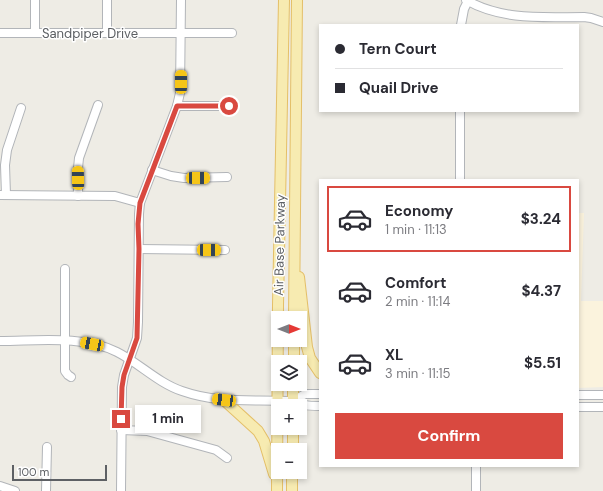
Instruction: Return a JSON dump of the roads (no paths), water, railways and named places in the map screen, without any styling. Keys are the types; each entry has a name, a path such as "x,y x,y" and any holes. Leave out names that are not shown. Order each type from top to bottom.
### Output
{"main road":[{"name":"Air Base Parkway","path":"277,399 284,0"},
{"name":"Air Base Parkway","path":"294,311 297,0"},
{"path":"295,249 307,348 310,358 319,372"},
{"path":"224,400 254,426 261,436 266,447 277,488"},
{"name":"Air Base Parkway","path":"277,435 277,488"},
{"path":"292,479 292,491"}],"street":[{"path":"35,0 35,33"},
{"path":"107,0 107,32"},
{"path":"121,491 122,387 124,375 137,338 139,249 138,224 140,203 177,106 181,82 181,0"},
{"path":"461,24 467,0 493,12 506,15 532,17 584,17 603,22"},
{"name":"Sandpiper Drive","path":"0,33 232,33"},
{"path":"78,196 79,158 98,105"},
{"path":"177,106 229,106"},
{"path":"21,108 7,150 3,195 115,196 140,203"},
{"path":"460,112 460,179"},
{"path":"152,170 171,176 184,178 227,178"},
{"path":"139,249 225,250"},
{"path":"65,270 65,371 68,376 71,377"},
{"path":"0,340 65,341 100,345 118,352 161,381 180,391 201,397 224,400 271,400"},
{"path":"298,399 305,394 319,394"},
{"path":"579,395 603,395"},
{"path":"307,406 319,406"},
{"path":"579,407 603,407"},
{"path":"121,430 147,431 216,450 227,458"},
{"path":"46,491 47,447"},
{"path":"476,467 476,491"},
{"path":"0,486 15,491"}]}
